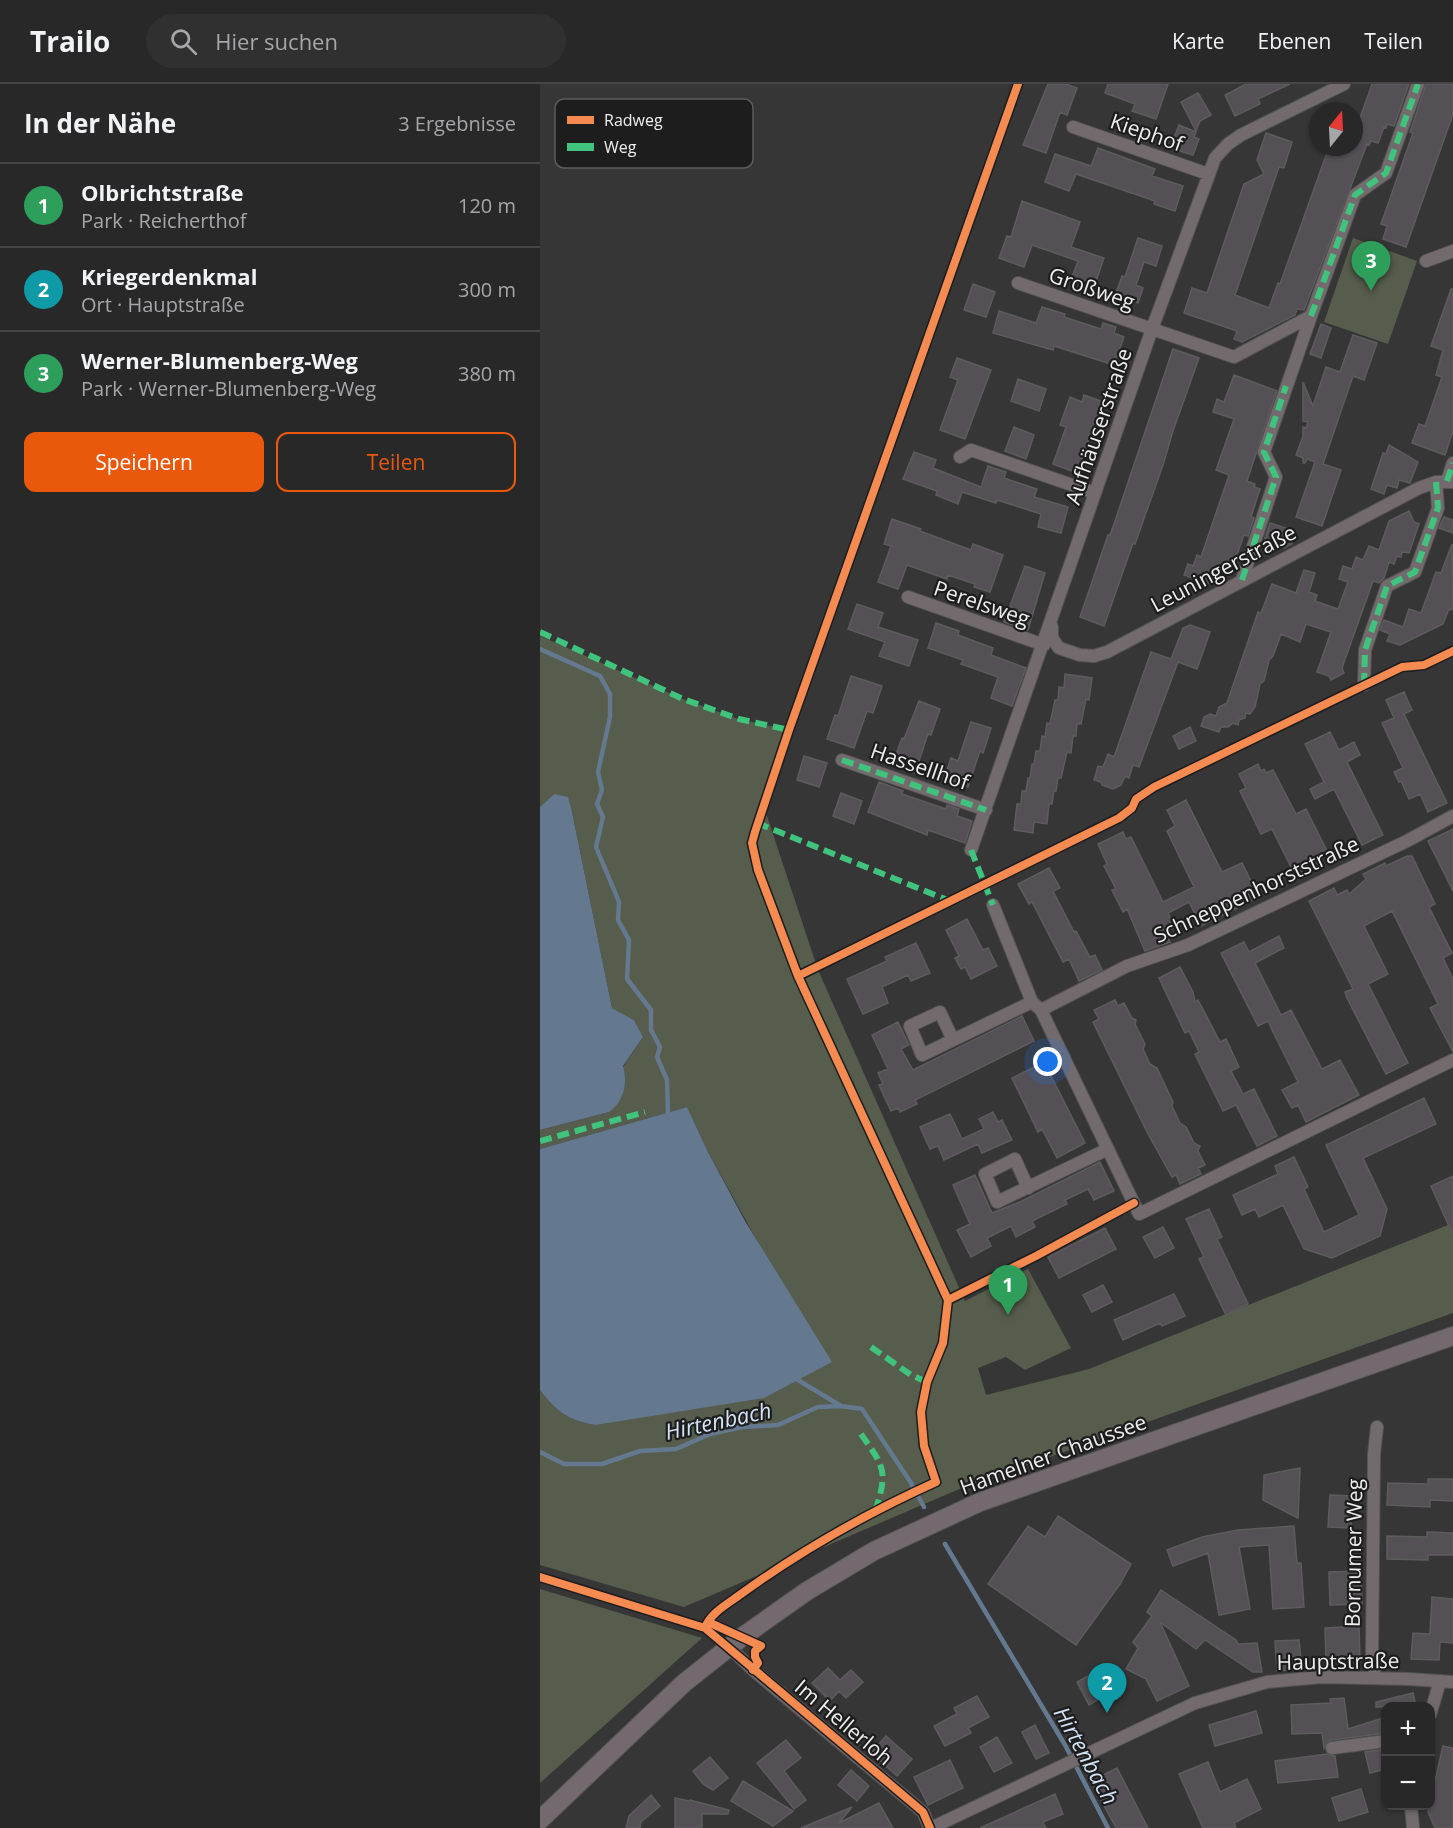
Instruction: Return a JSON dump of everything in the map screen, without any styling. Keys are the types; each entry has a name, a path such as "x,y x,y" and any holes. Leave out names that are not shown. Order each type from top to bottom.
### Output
{"main road":[{"name":"Hamelner Chaussee","path":"540,1820 676,1691 729,1647 807,1591 874,1551 980,1502 1453,1336"}],"street":[{"name":"Aufhäuserstraße","path":"972,850 1152,329 1215,158 1228,144 1241,135 1344,84"},
{"path":"1242,580 1276,477 1264,452 1286,386 1355,195 1386,173 1418,84"},
{"name":"Kiephof","path":"1073,127 1208,174"},
{"path":"1426,261 1453,251"},
{"name":"Großweg","path":"1018,283 1234,357 1311,316"},
{"path":"960,458 971,450 1095,493"},
{"path":"1364,685 1365,650 1387,586 1415,572 1453,463"},
{"name":"Leuningerstraße","path":"1053,614 1052,638 1059,648 1080,655 1094,656 1107,652 1419,488 1445,482"},
{"name":"Perelsweg","path":"908,597 1044,645"},
{"name":"Hassellhof","path":"842,760 986,810"},
{"name":"Schneppenhorststraße","path":"953,1040 1127,966 1188,945 1407,841 1453,816"},
{"path":"993,905 1036,1006 1140,1214 1453,1060"},
{"path":"1028,1188 1108,1149"},
{"name":"Bornumer Weg","path":"1375,1678 1372,1655 1374,1454 1377,1427"},
{"name":"Im Hellerloh","path":"729,1647 753,1670 923,1812 931,1828"},
{"name":"Hauptstraße","path":"931,1828 1195,1703 1267,1682 1321,1677 1453,1682"},
{"path":"1434,1702 1440,1681"},
{"path":"1332,1748 1381,1742"},
{"path":"1411,1810 1413,1828"}],"green space":[{"path":"1353,238 1417,261 1388,344 1324,322"},
{"path":"540,636 683,699 738,719 789,730 766,813 818,970 965,1301 1028,1269 1071,1348 1025,1370 1006,1357 978,1368 986,1395 1089,1369 1453,1223 1453,1313 957,1490 684,1607 540,1565 540,1390 563,1414 577,1421 595,1425 759,1244 708,1152 687,1107 540,1149 540,1130 609,1112 623,1067 643,1037 634,1020 612,1008 572,812 554,794 540,807"},
{"path":"540,1589 702,1638 540,1783"}],"water":[{"path":"554,794 568,797 612,1008 634,1020 643,1037 623,1066 624,1092 614,1108 609,1112 540,1130 540,807"},
{"path":"687,1107 745,1221 832,1362 764,1398 595,1425 577,1421 557,1409 540,1390 540,1149"}],"building":[{"path":"1048,84 1066,84 1077,88 1067,115 1060,112 1046,153 1023,145"},
{"path":"1108,84 1168,84 1156,119 1132,111 1135,104 1105,93"},
{"path":"1246,84 1290,84 1258,99 1260,104 1235,116 1225,95"},
{"path":"1372,84 1409,84 1394,126 1387,124 1378,143 1371,141 1369,145 1367,144 1363,155 1363,110"},
{"path":"1426,84 1453,84 1453,114 1406,247 1383,239 1387,226 1381,224 1413,133 1410,132"},
{"path":"1198,93 1211,115 1200,121 1196,131 1181,102"},
{"path":"1179,125 1196,132 1194,137 1199,139 1193,155 1170,148"},
{"path":"1266,133 1292,142 1284,168 1279,167 1235,295 1269,308 1278,283 1280,284 1326,156 1362,156 1304,310 1297,309 1295,315 1242,342 1234,339 1237,331 1184,313 1192,288 1207,293 1244,184 1264,174 1257,160"},
{"path":"1098,148 1155,169 1152,176 1183,186 1175,211 1154,204 1155,201 1076,174 1069,191 1045,182 1055,154 1091,166"},
{"path":"1022,201 1080,222 1071,247 1104,258 1095,284 1072,277 1078,261 1032,245 1024,267 999,258 1007,236 1011,237"},
{"path":"1138,238 1162,246 1156,266 1144,262 1136,285 1143,288 1138,303 1131,300 1129,304 1114,299 1122,276 1125,277"},
{"path":"973,284 995,292 986,317 964,310"},
{"path":"1451,289 1453,289 1453,431 1445,455 1412,443 1419,424 1425,426 1442,377 1436,375 1443,350 1431,346"},
{"path":"1042,307 1101,329 1103,323 1116,327 1114,333 1124,337 1114,365 1054,346 1053,350 993,333 999,311 1036,323"},
{"path":"1321,324 1331,328 1321,358 1310,354"},
{"path":"1353,335 1377,343 1364,380 1353,376 1323,464 1341,470 1322,526 1296,517 1315,462 1307,459 1303,463 1303,458 1296,455 1303,436 1303,427 1306,428 1308,422 1303,421 1303,382 1313,406 1326,367 1340,372"},
{"path":"1173,349 1199,358 1135,544 1133,543 1104,626 1080,617"},
{"path":"957,358 991,370 965,439 940,430 958,380 950,377"},
{"path":"1234,375 1277,391 1247,481 1260,489 1248,536 1244,535 1234,563 1228,561 1226,565 1224,564 1220,575 1215,573 1211,584 1184,575 1188,564 1193,566 1197,555 1201,557 1229,475 1216,470 1234,419 1213,412 1217,399 1224,402"},
{"path":"1018,379 1046,389 1039,411 1011,401"},
{"path":"1084,395 1101,401 1099,406 1103,408 1077,473 1053,464 1066,427 1060,425 1070,397 1082,402"},
{"path":"1014,427 1034,435 1026,459 1005,451"},
{"path":"1389,445 1418,462 1410,483 1399,480 1397,488 1387,485 1384,494 1371,489 1383,453 1386,454"},
{"path":"914,452 936,460 933,468 981,487 988,466 1006,472 1004,478 1037,489 1034,497 1068,507 1061,533 1038,527 1041,514 962,492 958,504 936,495 937,491 903,479"},
{"path":"1409,511 1414,522 1419,524 1409,553 1402,552 1401,557 1397,556 1394,564 1389,562 1384,578 1379,583 1373,581 1342,668 1344,673 1331,680 1329,676 1317,672 1331,632 1306,624 1300,642 1281,634 1273,656 1269,660 1264,681 1260,684 1255,707 1250,714 1246,713 1245,718 1239,720 1238,725 1233,723 1228,727 1221,727 1219,732 1201,726 1204,717 1210,714 1216,716 1219,707 1227,703 1258,612 1261,613 1272,584 1296,593 1304,570 1315,573 1309,592 1317,595 1315,601 1338,609 1348,582 1339,579 1343,566 1352,569 1356,557 1363,560 1369,546 1379,550 1389,521"},
{"path":"1444,517 1453,520 1453,533 1439,528"},
{"path":"892,519 971,550 973,544 1003,555 990,592 948,575 947,579 907,565 898,589 878,582 891,546 884,544"},
{"path":"1270,523 1295,531 1292,544 1284,548 1264,541"},
{"path":"1452,544 1453,610 1449,609 1443,624 1400,645 1387,641 1390,634 1380,630 1384,620 1403,627 1409,609 1421,613 1436,572 1441,573"},
{"path":"1025,566 1045,573 1028,630 1004,622"},
{"path":"857,604 883,613 878,627 918,640 909,666 879,656 885,642 848,629"},
{"path":"936,623 959,631 958,635 993,648 991,655 1026,668 1012,706 991,698 998,677 961,664 963,660 928,648"},
{"path":"1190,625 1210,632 1197,669 1178,662 1139,767 1133,765 1129,778 1125,776 1121,785 1113,789 1102,785 1101,782 1094,780 1098,766 1103,767 1108,754 1114,757 1151,652 1171,659 1183,628"},
{"path":"1065,674 1092,678 1089,700 1086,699 1081,724 1077,724 1076,736 1073,736 1071,753 1067,752 1052,804 1049,804 1047,824 1034,822 1033,833 1014,830 1017,804 1021,804 1022,791 1026,791 1036,751 1040,751 1042,736 1045,737 1055,700 1058,700 1059,687 1064,688"},
{"path":"851,676 882,686 873,713 867,711 854,748 827,739 835,715 838,716"},
{"path":"1404,692 1412,710 1404,714 1447,803 1428,812 1420,794 1409,799 1401,781 1399,782 1394,772 1403,768 1382,723 1394,718 1386,700"},
{"path":"919,701 940,709 931,735 928,734 915,773 892,765"},
{"path":"971,722 991,728 983,753 980,751 968,787 944,779 951,758 958,761"},
{"path":"1190,727 1196,741 1179,749 1173,736"},
{"path":"1330,732 1339,750 1354,742 1360,755 1347,762 1383,835 1362,845 1334,789 1315,799 1310,789 1324,782 1305,744"},
{"path":"804,756 827,763 819,787 797,780"},
{"path":"1258,764 1261,771 1264,769 1266,773 1273,770 1296,814 1306,809 1328,853 1318,857 1322,864 1296,877 1272,829 1261,834 1240,791 1246,788 1239,774"},
{"path":"879,782 903,791 902,794 946,809 947,805 959,809 957,816 972,821 965,843 928,830 927,835 868,812"},
{"path":"841,793 862,801 854,824 833,816"},
{"path":"1186,800 1222,872 1242,863 1259,897 1201,926 1189,902 1168,913 1175,927 1164,932 1170,942 1145,951 1127,909 1123,912 1112,890 1116,889 1104,866 1107,864 1098,844 1123,832 1126,839 1131,837 1163,902 1194,887 1167,831 1175,826 1167,810"},
{"path":"1453,829 1453,891 1428,841"},
{"path":"1412,856 1435,904 1429,907 1452,953 1443,958 1453,979 1453,1052 1430,1008 1438,1004 1392,911 1364,926 1388,974 1368,984 1408,1063 1386,1074 1347,998 1345,992 1353,989 1309,901 1334,888 1337,895 1347,890 1349,894 1366,879 1363,874 1385,863 1386,866"},
{"path":"1049,868 1060,888 1053,891 1074,932 1076,931 1090,957 1095,955 1102,970 1079,981 1069,959 1063,962 1032,902 1029,904 1018,884"},
{"path":"967,919 983,950 988,948 997,966 971,979 965,967 961,969 955,958 959,956 946,930"},
{"path":"1279,936 1284,948 1255,963 1281,1015 1291,1010 1322,1069 1340,1060 1359,1095 1306,1122 1298,1105 1292,1108 1282,1090 1298,1082 1268,1021 1258,1026 1221,953 1244,942 1249,952"},
{"path":"916,943 930,973 911,981 908,975 882,987 888,1003 863,1014 847,979 887,961 885,957"},
{"path":"1180,967 1193,992 1195,1002 1198,1000 1220,1042 1226,1039 1239,1067 1231,1071 1243,1094 1254,1089 1277,1136 1257,1146 1236,1105 1223,1111 1195,1054 1199,1052 1189,1031 1185,1033 1159,978"},
{"path":"1115,1000 1118,1006 1124,1003 1132,1018 1136,1020 1135,1024 1145,1044 1143,1049 1150,1064 1157,1068 1180,1123 1186,1127 1194,1143 1200,1146 1198,1151 1205,1165 1198,1168 1201,1174 1180,1184 1176,1175 1172,1177 1147,1132 1093,1022 1099,1019 1094,1010"},
{"path":"1022,1016 1034,1041 915,1100 917,1104 900,1112 898,1108 891,1111 879,1085 883,1084 878,1073 888,1069 872,1035 898,1022 909,1045 901,1049 913,1070"},
{"path":"1044,1062 1085,1143 1057,1158 1042,1129 1038,1132 1012,1078"},
{"path":"1424,1098 1436,1124 1363,1158 1387,1209 1380,1236 1332,1258 1304,1249 1283,1205 1259,1217 1255,1209 1242,1215 1233,1195 1278,1174 1275,1166 1294,1157 1308,1187 1304,1189 1324,1232 1359,1215 1326,1145"},
{"path":"993,1112 998,1122 1002,1120 1012,1140 982,1153 978,1144 944,1160 938,1146 930,1149 920,1127 950,1114 962,1139 984,1129 979,1119"},
{"path":"1100,1162 1114,1191 1094,1200 1088,1189 1065,1200 1067,1204 1032,1221 1035,1227 1016,1237 1011,1226 987,1238 991,1246 971,1257 957,1230 970,1224 953,1185 975,1175 992,1213 1022,1201"},
{"path":"1453,1176 1453,1235 1431,1186"},
{"path":"1209,1209 1222,1237 1217,1239 1248,1304 1226,1315 1199,1259 1204,1257 1186,1219"},
{"path":"1163,1227 1174,1248 1155,1258 1143,1237"},
{"path":"1105,1228 1116,1249 1059,1278 1048,1257"},
{"path":"1103,1285 1112,1302 1092,1312 1083,1295"},
{"path":"1174,1294 1185,1316 1162,1326 1160,1323 1123,1340 1114,1320"},
{"path":"1300,1468 1298,1518 1263,1500 1264,1475"},
{"path":"1428,1479 1453,1479 1453,1501 1430,1500 1430,1507 1387,1505 1388,1483 1428,1484"},
{"path":"1330,1495 1352,1496 1351,1528 1328,1527"},
{"path":"1058,1516 1131,1564 1120,1584 1076,1645 988,1584 1028,1526 1045,1537"},
{"path":"1294,1526 1297,1563 1301,1563 1304,1607 1273,1609 1269,1545 1239,1547 1250,1609 1219,1615 1208,1553 1173,1566 1167,1550 1202,1537 1238,1530"},
{"path":"1427,1532 1453,1533 1453,1555 1428,1555 1428,1560 1387,1559 1387,1536 1427,1537"},
{"path":"1361,1571 1362,1604 1330,1605 1329,1572"},
{"path":"1161,1590 1236,1640 1238,1644 1257,1643 1262,1672 1253,1672 1205,1640 1196,1649 1160,1622 1189,1686 1157,1701 1146,1679 1126,1669 1138,1648 1133,1642 1152,1616 1147,1612"},
{"path":"1432,1597 1453,1599 1453,1643 1440,1642 1439,1660 1411,1659 1413,1633 1430,1634"},
{"path":"1359,1626 1360,1658 1326,1660 1325,1628"},
{"path":"1299,1640 1302,1669 1277,1671 1275,1641"},
{"path":"828,1668 840,1680 851,1670 863,1682 846,1698 839,1691 830,1701 812,1683"},
{"path":"1097,1671 1110,1693 1089,1705 1077,1682"},
{"path":"1413,1693 1415,1702 1381,1702 1381,1707 1376,1707 1376,1702"},
{"path":"977,1696 989,1717 968,1728 971,1733 945,1746 934,1726 957,1714 954,1708"},
{"path":"1344,1698 1348,1729 1381,1719 1381,1734 1331,1740 1324,1748 1322,1733 1292,1734 1291,1705 1331,1703 1330,1699"},
{"path":"1256,1711 1262,1733 1215,1746 1209,1725"},
{"path":"1035,1725 1049,1753 1036,1759 1022,1732"},
{"path":"886,1736 912,1759 897,1776 871,1753"},
{"path":"997,1737 1012,1763 994,1772 980,1747"},
{"path":"786,1740 801,1758 784,1771 806,1800 794,1809 757,1763"},
{"path":"1443,1746 1453,1748 1453,1828 1435,1828 1428,1812 1435,1810 1435,1781"},
{"path":"1381,1750 1381,1770 1370,1773 1365,1752"},
{"path":"1327,1754 1335,1756 1338,1777 1278,1783 1275,1761"},
{"path":"710,1757 728,1778 713,1790 703,1784 693,1771"},
{"path":"950,1760 963,1788 928,1805 914,1777"},
{"path":"1208,1762 1220,1792 1247,1779 1261,1809 1234,1823 1236,1828 1203,1828 1179,1774"},
{"path":"1117,1768 1148,1828 1116,1828 1091,1781"},
{"path":"851,1770 869,1786 857,1801 838,1785"},
{"path":"743,1781 793,1811 773,1826 731,1801"},
{"path":"1361,1789 1368,1812 1339,1821 1332,1798"},
{"path":"1055,1794 1063,1814 1043,1822 1046,1828 980,1828"},
{"path":"651,1795 660,1806 641,1822 640,1828 626,1828 629,1816"},
{"path":"675,1798 729,1810 728,1814 702,1814 702,1828 675,1828"},
{"path":"879,1803 893,1828 801,1828 852,1807 839,1823"}],"waterway":[{"path":"540,649 600,676 610,694 610,717 598,772 602,790 597,804 603,817 596,847 619,902 618,920 629,940 627,979 651,1010 651,1030 660,1047 657,1057 667,1080 668,1116"},
{"path":"793,1377 841,1406"},
{"name":"Hirtenbach","path":"540,1452 564,1464 602,1464 640,1451 676,1449 710,1434 742,1427 778,1425 818,1407 841,1406 862,1409 911,1483 924,1507"},
{"name":"Hirtenbach","path":"945,1544 1065,1745 1108,1828"}],"marked path":[{"path":"1311,316 1355,195 1386,173 1418,84"},
{"path":"1242,580 1276,477 1264,452 1286,386"},
{"path":"1447,481 1453,463"},
{"path":"1364,685 1365,650 1387,586 1415,572 1438,508 1436,482"},
{"path":"540,632 683,699 739,719 789,730"},
{"path":"842,760 986,810"},
{"path":"757,823 950,901"},
{"path":"971,850 993,905"},
{"path":"540,1141 645,1112"},
{"path":"871,1347 911,1375 927,1382"},
{"path":"861,1434 882,1470 882,1487 875,1512"}],"cycle path":[{"path":"705,1628 720,1609 811,1547 860,1519 936,1482 924,1446 921,1412 927,1382 943,1343 948,1300 798,976 758,870 752,843 789,730 1018,84"},
{"path":"798,976 1119,818 1132,808 1136,799 1154,787 1402,667 1424,665 1453,651"},
{"path":"948,1300 1134,1203"},
{"path":"540,1577 705,1628 923,1812 930,1828"},
{"path":"708,1622 761,1646 755,1651 758,1663 753,1670"}],"place":[{"name":"Werner-Blumenberg-Weg","path":"1371,291"},
{"name":"Olbrichtstraße","path":"1008,1315"},
{"name":"Kriegerdenkmal","path":"1107,1713"}]}
